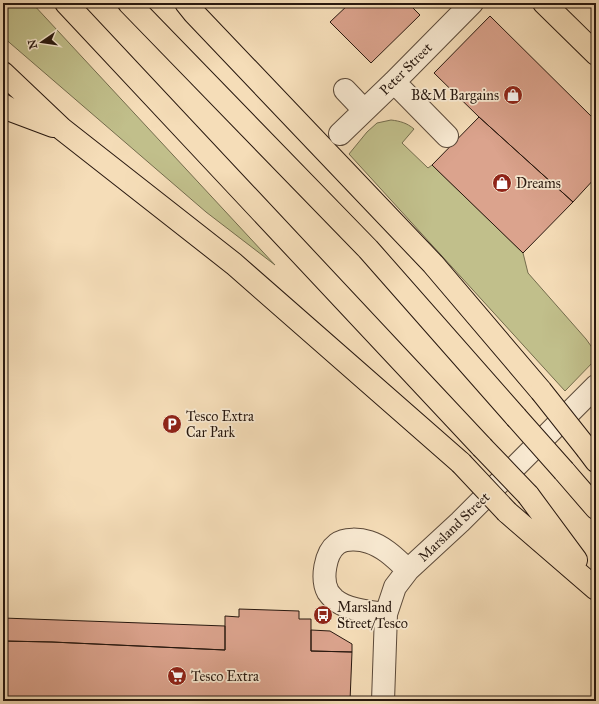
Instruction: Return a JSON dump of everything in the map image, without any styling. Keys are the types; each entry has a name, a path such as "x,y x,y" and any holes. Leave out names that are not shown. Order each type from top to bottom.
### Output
{"main road":[{"path":"66,3 528,495 596,588"},
{"path":"129,3 368,249 596,508"},
{"path":"186,3 199,19 434,264 541,391 592,455"},
{"path":"544,3 596,54"},
{"path":"3,73 62,129 234,264 461,463 507,512 596,588"},
{"path":"3,105 13,112 62,129"}],"street":[{"name":"Peter Street","path":"340,134 472,3"},
{"path":"394,82 447,136"},
{"path":"345,90 364,110"},
{"name":"Marsland Street","path":"383,701 386,614 395,587 408,570 460,522 596,386"},
{"path":"386,614 359,610 335,600 328,592 325,580 325,568 329,553 337,544 347,540 369,542 389,553 408,570"}],"shaded area":[{"path":"32,3 275,265 206,212 3,37 3,7"},
{"path":"391,120 409,125 414,129 402,143 428,168 432,165 523,253 528,273 586,339 596,353 596,359 565,391 349,154 367,132 377,123"}],"building":[{"path":"350,3 408,3 420,15 371,63 330,22"},
{"name":"B&M Bargains","path":"490,16 596,121 596,177 573,202 479,117 434,73"},
{"name":"Dreams","path":"479,117 573,202 523,253 432,165"},
{"name":"Tesco Extra","path":"239,609 299,611 299,619 311,619 311,651 352,652 350,701 3,701 3,641 225,650 225,616 239,617"},
{"path":"3,618 225,626 225,650 3,641"},
{"path":"311,630 330,631 352,644 352,652 311,651"}],"place":[{"name":"B&M Bargains","path":"513,95"},
{"name":"Dreams","path":"502,183"},
{"name":"Tesco Extra Car Park","path":"172,424"},
{"name":"Marsland Street/Tesco","path":"323,615"},
{"name":"Tesco Extra","path":"177,676"}]}
